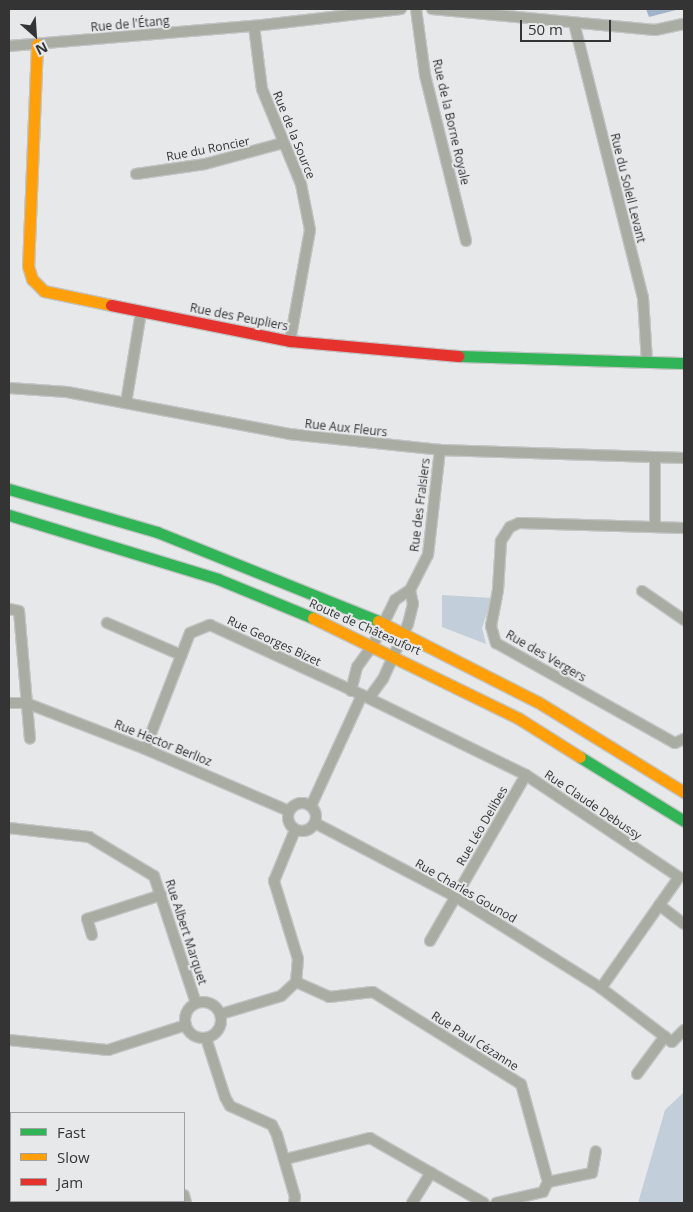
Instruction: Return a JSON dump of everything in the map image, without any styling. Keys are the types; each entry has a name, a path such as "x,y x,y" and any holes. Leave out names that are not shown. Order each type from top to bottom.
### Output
{"main road":[{"name":"Rue des Peupliers","path":"37,44 28,266 32,279 44,291 290,341 456,356 684,363"},
{"name":"Route de Châteaufort","path":"9,490 157,532 384,623 538,702 684,792"},
{"name":"Route de Châteaufort","path":"9,515 218,579 375,640 394,654 518,718 684,821"}],"street":[{"name":"Rue de l'Étang","path":"9,46 254,26 402,9"},
{"name":"Rue de la Borne Royale","path":"416,9 425,75 466,241"},
{"path":"432,9 655,30 684,24"},
{"name":"Rue du Soleil Levant","path":"574,23 643,296 647,362"},
{"name":"Rue de la Source","path":"254,26 262,88 283,143 302,184 310,230 290,341"},
{"name":"Rue du Roncier","path":"136,174 205,164 283,143"},
{"path":"126,403 140,312"},
{"name":"Rue Aux Fleurs","path":"9,388 67,392 290,434 440,450 684,458"},
{"name":"Rue des Fraisiers","path":"410,590 428,555 440,450"},
{"path":"655,458 655,527"},
{"name":"Rue des Vergers","path":"684,528 519,523 510,527 501,542 491,635 496,643 675,744 684,739"},
{"path":"311,806 366,696 383,679 404,632 413,604 410,590 395,600 375,640 357,667 351,691"},
{"path":"642,591 684,620"},
{"path":"9,608 19,611 30,739"},
{"path":"107,624 181,655"},
{"name":"Rue Georges Bizet","path":"145,749 190,633 210,625 351,691 366,696"},
{"name":"Rue Claude Debussy","path":"366,696 526,775 679,877 601,988"},
{"name":"Rue Hector Berlioz","path":"9,703 26,703 145,749 289,811"},
{"name":"Rue Léo Delibes","path":"430,941 526,775"},
{"path":"295,830 287,818 289,811 298,803 311,806"},
{"path":"295,830 306,831 315,823 316,817 311,806"},
{"name":"Rue Charles Gounod","path":"315,823 456,897 601,988 665,1036"},
{"name":"Rue Albert Marquet","path":"9,828 89,837 154,876 196,1003"},
{"path":"221,1014 281,996 296,982 298,959 274,880 295,830"},
{"path":"92,935 87,919 161,895"},
{"path":"658,905 684,924"},
{"name":"Rue Paul Cézanne","path":"296,982 329,997 373,992 521,1084 548,1182"},
{"path":"196,1003 211,1003 221,1014 219,1029 206,1038 194,1036 186,1025 187,1011 196,1003"},
{"path":"9,1040 108,1050 186,1025"},
{"path":"637,1074 665,1036 672,1042 684,1030"},
{"path":"206,1038 224,1097 230,1106 272,1125 286,1159 295,1197 294,1203"},
{"path":"286,1159 370,1138 484,1203"},
{"path":"496,1203 543,1192 548,1182 592,1173 596,1151"},
{"path":"412,1203 431,1173"}],"shaded area":[{"path":"442,595 492,598 482,628 486,644 442,627"},
{"path":"684,1092 684,1203 638,1203 665,1110"}],"water":[{"path":"646,9 680,9 649,17"}],"traffic: fast":[{"path":"458,356 684,363"},
{"path":"9,489 157,532 378,621"},
{"path":"9,515 218,579 313,618"},
{"path":"580,757 684,821"}],"traffic: slow":[{"path":"37,44 28,266 32,279 44,291 111,305"},
{"path":"313,618 518,718 580,757"},
{"path":"378,621 538,702 684,792"}],"traffic: jam":[{"path":"111,305 290,341 458,356"}]}
